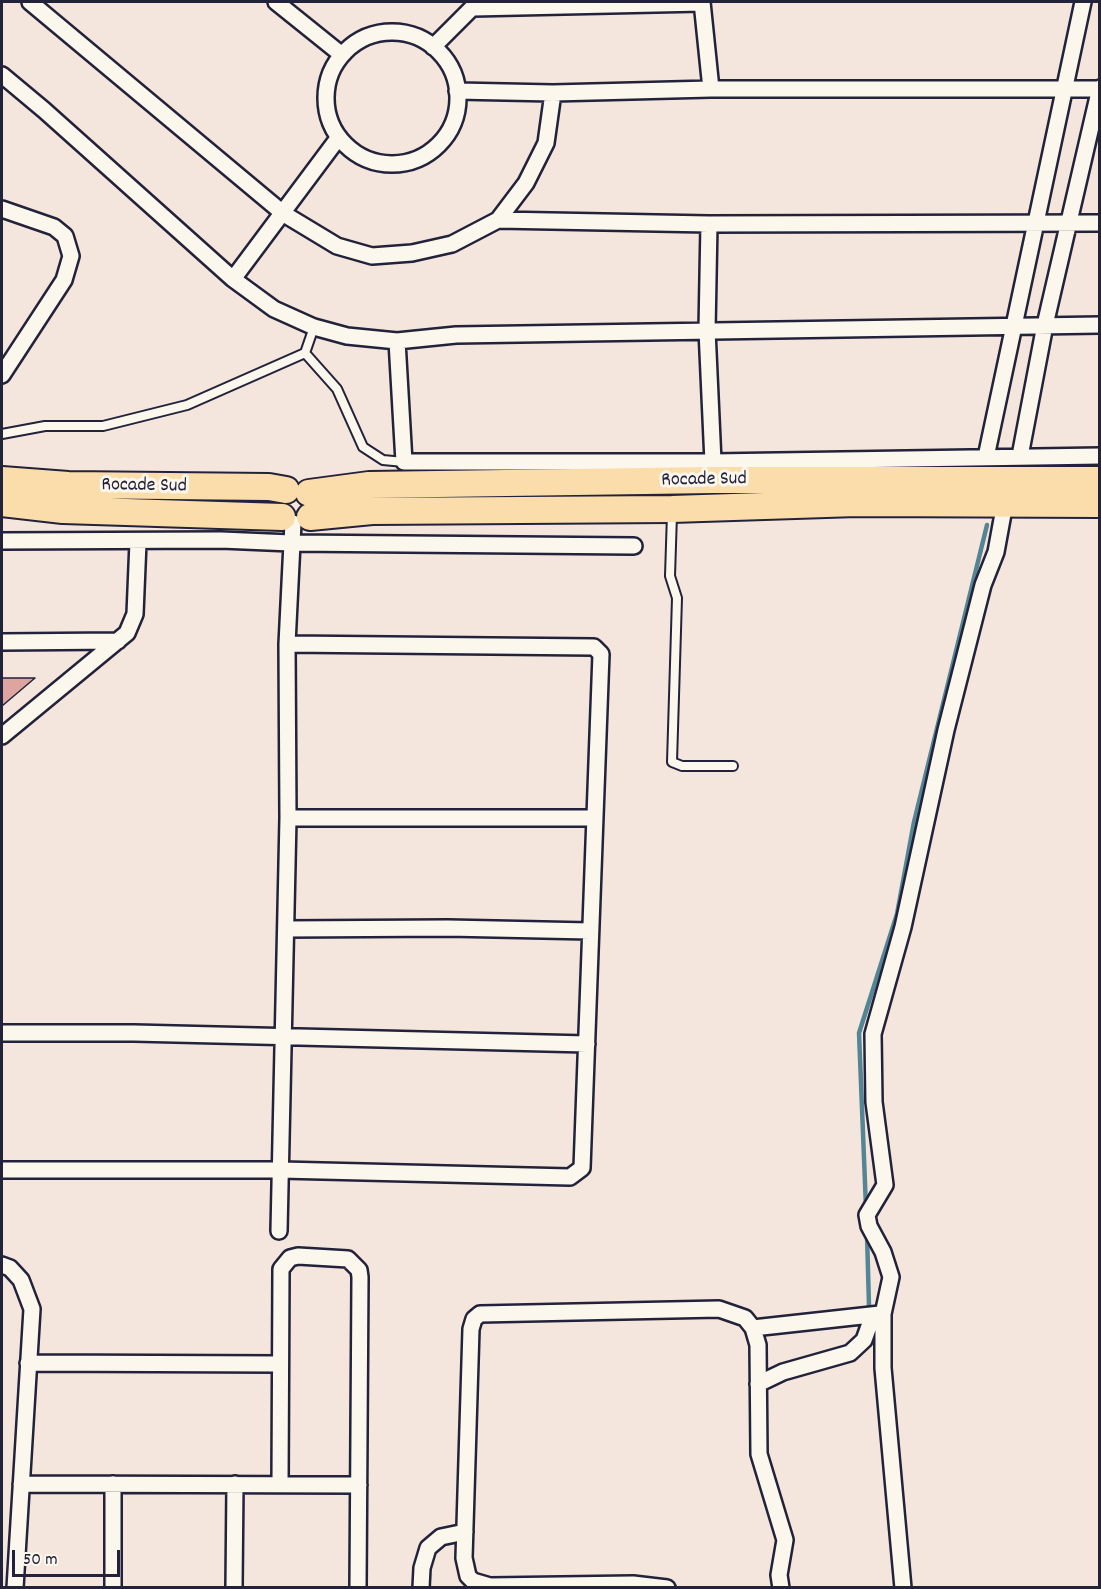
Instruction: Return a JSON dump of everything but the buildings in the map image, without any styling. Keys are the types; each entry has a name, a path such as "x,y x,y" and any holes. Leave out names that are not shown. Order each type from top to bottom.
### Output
{"highway":[{"name":"Rocade Sud","path":"2,480 68,485 269,487 295,514"},
{"name":"Rocade Sud","path":"295,514 369,485 724,480 1100,480"},
{"name":"Rocade Sud","path":"2,503 63,510 295,514 672,509 857,503 1100,504"}],"street":[{"path":"30,2 284,214 337,246 372,256 412,253 452,244 498,220 526,183 546,142 553,93"},
{"path":"276,2 342,55"},
{"path":"434,47 475,5 702,2 711,89"},
{"path":"986,457 1083,2"},
{"path":"382,33 413,36 434,47 451,70 457,91 456,113 448,134 432,150 413,161 390,164 376,162 355,153 339,137 328,116 326,92 330,76 342,55 360,41 382,33"},
{"path":"2,75 233,279 274,309 314,327 347,336 397,341 456,335 1016,324 1100,325"},
{"path":"457,91 553,93 711,89 1099,89 1045,325 1020,456"},
{"path":"233,279 284,214 339,137"},
{"path":"2,209 54,227 65,236 71,256 64,280 2,375"},
{"path":"498,220 709,224 1036,221 1100,223"},
{"path":"709,224 707,330 713,462"},
{"path":"397,341 404,462 713,462 1100,456"},
{"path":"758,1384 783,1372 850,1353 859,1348 878,1314 891,1277 883,1252 868,1226 867,1215 885,1185 874,1102 873,1034 903,927 957,685 983,585 996,552 1005,503"},
{"path":"279,1231 288,818 287,644 295,514"},
{"path":"2,541 221,540 295,514 634,546"},
{"path":"2,736 127,633 133,622 138,542"},
{"path":"2,642 118,641"},
{"path":"2,1170 281,1170 570,1177 582,1168 594,818 603,664 601,654 594,647 287,644"},
{"path":"288,818 594,818"},
{"path":"286,929 448,928 590,931"},
{"path":"2,1033 282,1036 587,1044"},
{"path":"280,1485 280,1279 284,1263 298,1256 348,1259 354,1263 360,1277 358,1587"},
{"path":"2,1265 10,1268 26,1289 32,1309 15,1587"},
{"path":"667,1587 633,1584 481,1585 473,1581 465,1568 465,1532 471,1329 474,1319 480,1314 719,1309 745,1318 753,1328 758,1345 759,1454 785,1540 779,1575 781,1587"},
{"path":"753,1328 878,1314"},
{"path":"878,1314 903,1587"},
{"path":"28,1363 280,1364"},
{"path":"21,1484 359,1485"},
{"path":"113,1484 113,1587"},
{"path":"234,1485 234,1587"},
{"path":"422,1587 422,1568 428,1548 441,1537 465,1532"}],"lane":[{"path":"2,434 45,426 103,426 188,405 305,353 314,327"},
{"path":"305,353 338,389 363,447 383,460 404,462"},
{"path":"672,509 670,576 677,598 672,762 682,766 733,766"}],"waterway":[{"path":"866,1208 859,1033 897,914 914,822 987,525"},
{"path":"867,1234 869,1306"}]}
